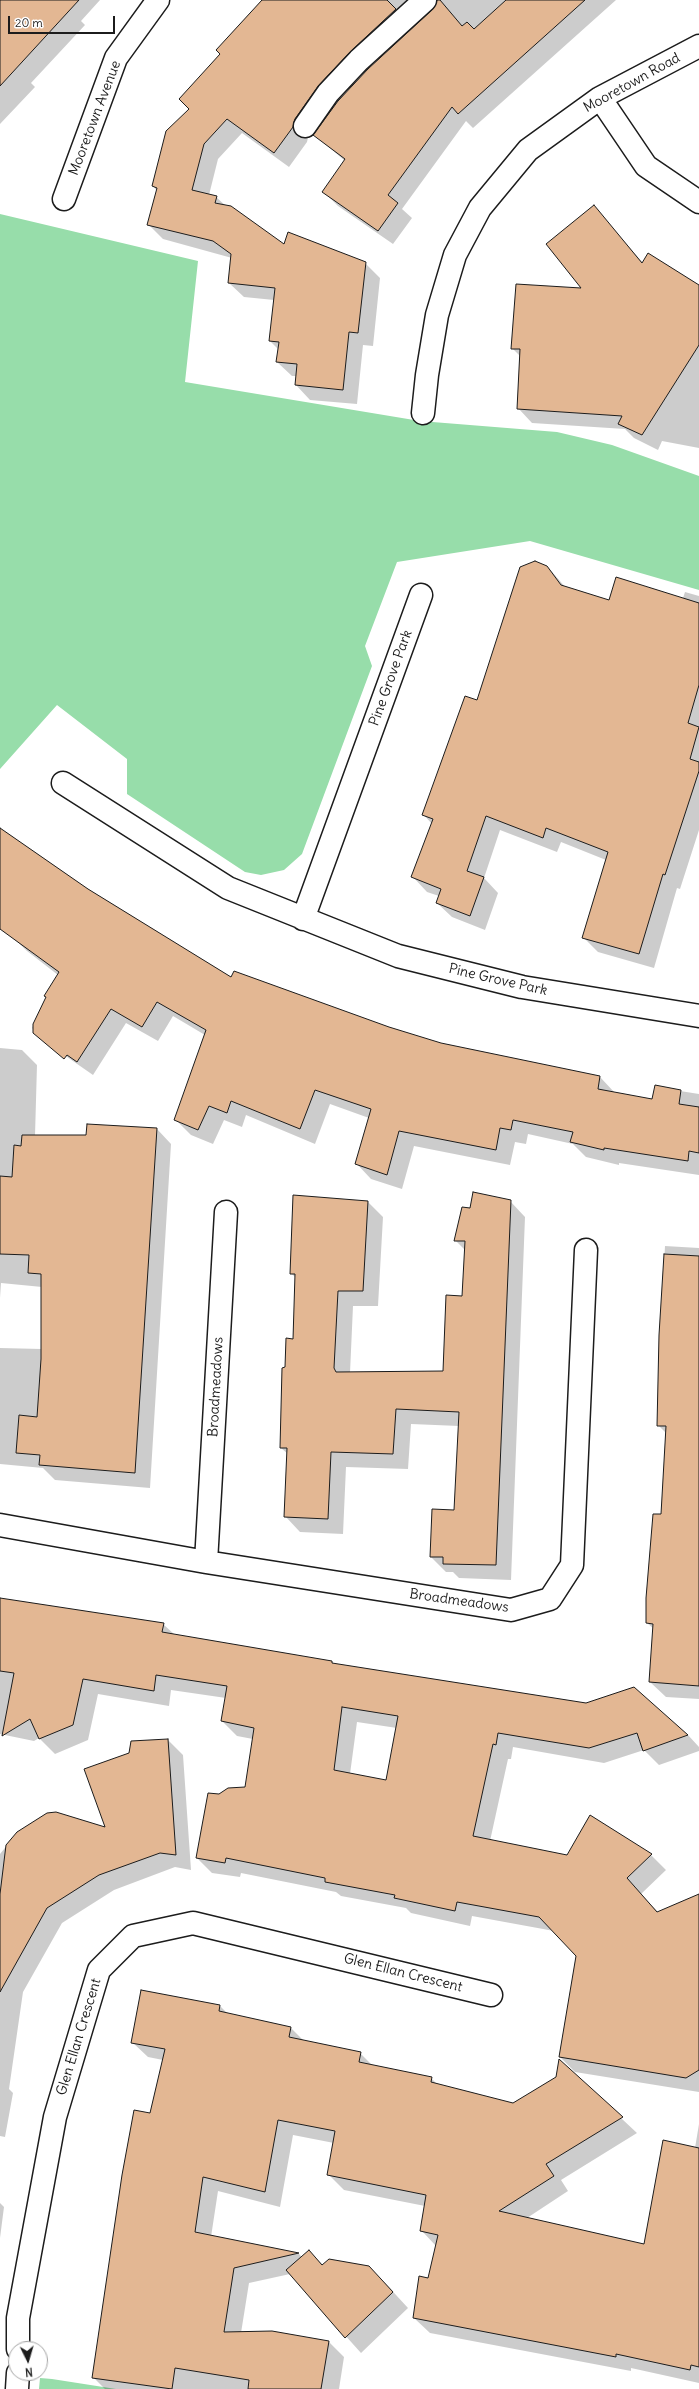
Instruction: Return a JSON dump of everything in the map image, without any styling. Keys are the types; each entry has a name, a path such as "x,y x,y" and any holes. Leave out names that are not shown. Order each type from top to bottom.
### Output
{"street":[{"name":"Mooretown Avenue","path":"64,199 116,58 158,0"},
{"path":"305,126 328,93 359,60 425,0"},
{"name":"Mooretown Road","path":"423,413 427,375 437,315 456,255 480,208 528,150 600,98 699,46"},
{"path":"600,98 646,166 699,202"},
{"name":"Pine Grove Park","path":"303,919 421,595"},
{"name":"Pine Grove Park","path":"63,782 228,888 398,956 522,987 699,1016"},
{"name":"Broadmeadows","path":"206,1562 226,1212"},
{"name":"Broadmeadows","path":"0,1525 206,1562 511,1610 550,1599 572,1565 586,1250"},
{"name":"Glen Ellan Crescent","path":"16,2341 9,2317 55,2117 99,1970 133,1936 193,1922 491,1995"}],"green space":[{"path":"0,214 198,261 185,382 420,421 557,432 612,445 699,476 699,590 530,541 397,562 365,646 372,666 302,854 284,870 261,875 245,872 127,794 127,759 57,705 0,769"},
{"path":"48,2379 116,2389 39,2389 40,2381 48,2381"}],"building":[{"path":"0,0 79,0 0,86"},
{"path":"262,0 387,0 396,9 351,51 319,85 295,119 293,127 274,153 227,119 204,144 192,190 217,196 215,203 231,206 284,244 288,232 366,262 358,333 349,332 343,390 295,385 297,364 276,362 279,342 269,341 275,288 228,283 231,254 213,241 147,225 157,188 152,186 166,131 189,109 179,99 220,54 216,50"},
{"path":"437,0 440,0 462,26 467,22 474,29 506,0 585,0 458,114 452,107 388,195 398,203 378,231 322,192 345,159 313,135 338,101 368,69 433,9"},
{"path":"594,205 642,263 648,253 699,285 699,345 642,435 618,424 622,416 517,409 520,349 511,349 516,284 581,288 546,244"},
{"path":"535,561 547,566 561,585 609,600 616,577 699,603 699,685 688,723 699,727 690,759 699,762 699,771 665,875 663,874 639,954 582,938 608,852 546,828 543,838 486,816 467,871 484,877 470,916 436,903 441,889 411,877 433,819 422,815 465,696 477,700 520,567"},
{"path":"0,828 88,889 231,977 234,971 389,1027 441,1043 600,1076 598,1089 652,1099 655,1085 681,1090 679,1104 699,1107 699,1153 689,1151 688,1161 604,1148 604,1150 570,1142 573,1132 513,1120 511,1130 500,1128 496,1150 399,1131 387,1175 355,1164 371,1109 315,1090 300,1129 231,1101 227,1113 209,1106 198,1130 174,1120 206,1030 157,1002 142,1027 111,1009 77,1062 67,1055 64,1059 33,1033 33,1024 46,997 44,996 59,972 0,929"},
{"path":"87,1124 157,1128 135,1473 39,1465 40,1455 16,1453 19,1415 37,1417 41,1359 41,1274 28,1273 29,1255 0,1254 0,1176 12,1177 14,1145 21,1146 22,1135 86,1135"},
{"path":"473,1192 511,1200 496,1565 443,1564 443,1557 430,1557 432,1509 454,1510 459,1412 396,1409 393,1454 331,1452 328,1519 284,1517 287,1448 280,1448 282,1368 285,1367 286,1338 293,1339 295,1274 290,1274 293,1195 368,1201 363,1291 338,1291 334,1368 336,1372 443,1371 446,1295 462,1296 465,1241 454,1241 462,1207 470,1208"},
{"path":"664,1254 699,1256 699,1686 649,1682 653,1624 646,1623 646,1598 653,1514 661,1514 666,1426 657,1426 659,1335"},
{"path":"0,1598 164,1623 162,1632 332,1661 332,1663 586,1703 634,1687 688,1735 643,1751 637,1733 589,1748 498,1733 496,1745 493,1744 473,1836 567,1855 590,1815 652,1854 627,1878 657,1912 699,1894 699,2070 686,2078 559,2057 576,1956 539,1917 457,1902 455,1911 394,1898 395,1895 325,1882 325,1878 226,1858 225,1863 196,1858 208,1793 219,1794 228,1788 245,1787 254,1728 221,1721 227,1686 156,1675 154,1691 83,1679 73,1725 39,1739 30,1719 2,1736 14,1673 0,1671","holes":["342,1707 398,1716 386,1780 334,1770"]},
{"path":"168,1739 176,1855 160,1853 99,1875 47,1908 0,1992 0,1894 6,1845 17,1832 47,1813 56,1812 105,1827 84,1769 129,1753 131,1741"},
{"path":"141,1990 220,2005 219,2011 291,2027 289,2037 361,2052 359,2062 432,2077 431,2082 513,2103 556,2077 559,2059 623,2117 546,2164 554,2176 499,2211 644,2244 663,2140 699,2148 699,2367 691,2365 690,2370 616,2354 616,2357 413,2318 419,2276 428,2278 438,2235 420,2231 426,2195 327,2175 335,2131 278,2120 265,2192 203,2177 195,2232 299,2253 234,2268 224,2332 272,2331 329,2341 321,2389 248,2389 249,2380 175,2368 172,2389 92,2378 122,2175 134,2110 150,2113 165,2049 131,2043"},
{"path":"309,2250 322,2265 329,2259 369,2266 393,2292 345,2338 286,2270"}]}
